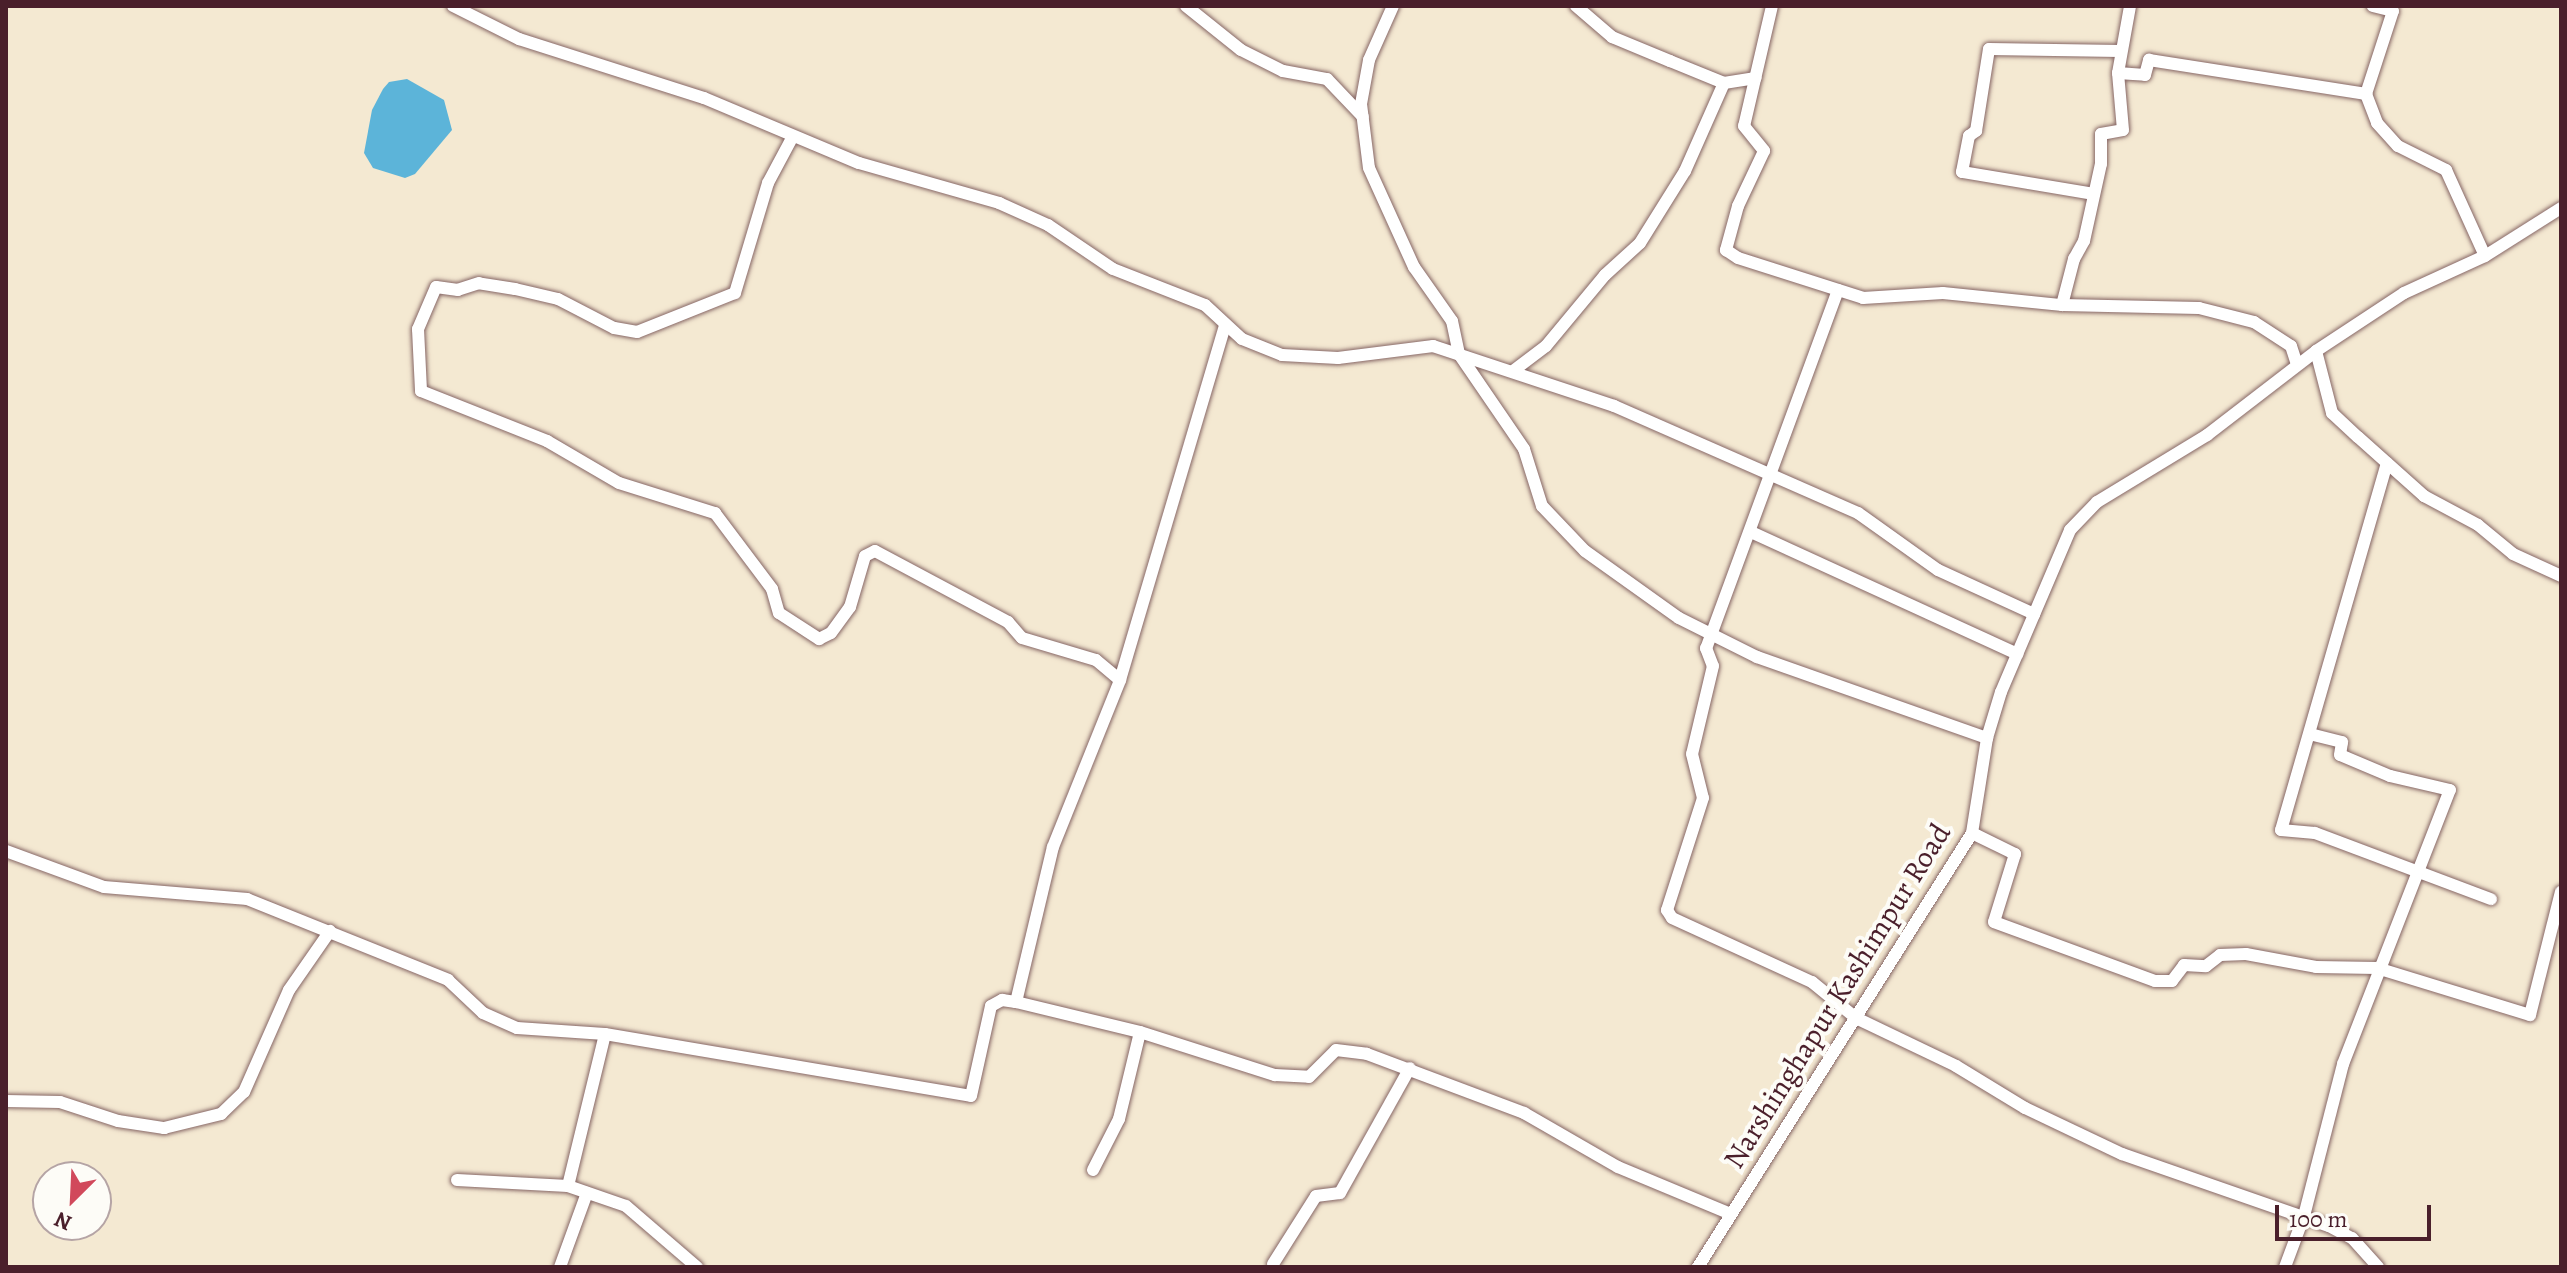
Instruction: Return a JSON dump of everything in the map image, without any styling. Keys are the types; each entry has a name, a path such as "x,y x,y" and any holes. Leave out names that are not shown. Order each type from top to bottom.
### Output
{"street":[{"path":"453,6 519,39 704,98 792,138 859,163 999,203 1048,225 1113,269 1205,305 1242,339 1282,355 1338,358 1433,346 1614,406 1858,513 1938,570 2034,614"},
{"path":"1186,6 1265,62 1327,79 1363,117"},
{"path":"1393,6 1369,60 1363,117 1369,168 1414,267 1452,321 1459,354 1524,449 1542,506 1585,551 1679,618 1714,631 1757,657 1987,738"},
{"path":"1576,6 1612,37 1724,83 1756,78"},
{"path":"1772,6 1744,126 1764,151 1738,206 1726,250 1863,298 1943,293 2062,305 2199,308 2254,322 2291,346 2297,364"},
{"path":"2062,305 2094,194 2101,134 2123,130 2118,73 2130,6"},
{"path":"2373,6 2393,11 2366,94 2377,123 2398,146 2446,170 2485,256"},
{"path":"2094,194 1962,172 1969,136 1976,131 1989,49 2120,51"},
{"path":"2118,73 2145,75 2149,60 2366,94"},
{"path":"1513,371 1553,338 1605,275 1640,243 1685,171 1724,83"},
{"path":"792,138 768,183 735,293 637,332 614,328 558,299 515,289 479,283 458,290 436,287 418,329 421,391 547,441 619,483 715,513 772,589 779,613 819,639 831,633 850,607 865,556 875,551 1008,622 1022,638 1096,660 1120,680"},
{"name":"Narshinghapur Kashimpur Road","path":"1698,1267 1972,833 1987,738 2017,654 2070,530 2097,502 2207,435 2297,364 2404,293 2485,256 2561,208"},
{"path":"1838,290 1774,474 1706,648 1713,666 1692,754 1703,798 1667,910 1672,918 1812,982 1856,1018 2122,1154 2304,1216 2352,1238 2378,1267"},
{"path":"1016,1002 1053,847 1120,680 1225,326"},
{"path":"2316,351 2332,413 2424,496 2478,525 2513,554 2561,576"},
{"path":"2387,463 2281,830 2315,833 2491,899"},
{"path":"1751,532 2017,654"},
{"path":"2285,1267 2304,1216 2343,1064 2377,968 2420,874 2450,790 2390,776 2340,755 2342,742 2310,734"},
{"path":"1972,833 2015,854 1994,922 2080,957 2155,981 2172,981 2184,965 2206,966 2220,955 2316,967 2377,968 2530,1015 2561,892"},
{"path":"6,851 104,887 234,896 330,931 448,980 483,1013 507,1024 605,1034 911,1082 964,1097 971,1096 976,1080 991,1006 1002,1000 1140,1032 1275,1075 1309,1077 1336,1050 1410,1068 1524,1113 1618,1167 1731,1214"},
{"path":"6,1101 60,1102 118,1121 164,1128 221,1114 244,1092 289,990 330,931"},
{"path":"1093,1170 1119,1119 1140,1032"},
{"path":"568,1186 605,1034"},
{"path":"1273,1264 1316,1196 1340,1193 1410,1068"},
{"path":"457,1180 568,1186 626,1206 697,1267"},
{"path":"560,1267 587,1193"}],"water":[{"path":"407,79 444,100 452,130 415,174 405,178 373,168 364,153 372,110 383,89 389,82"}]}
